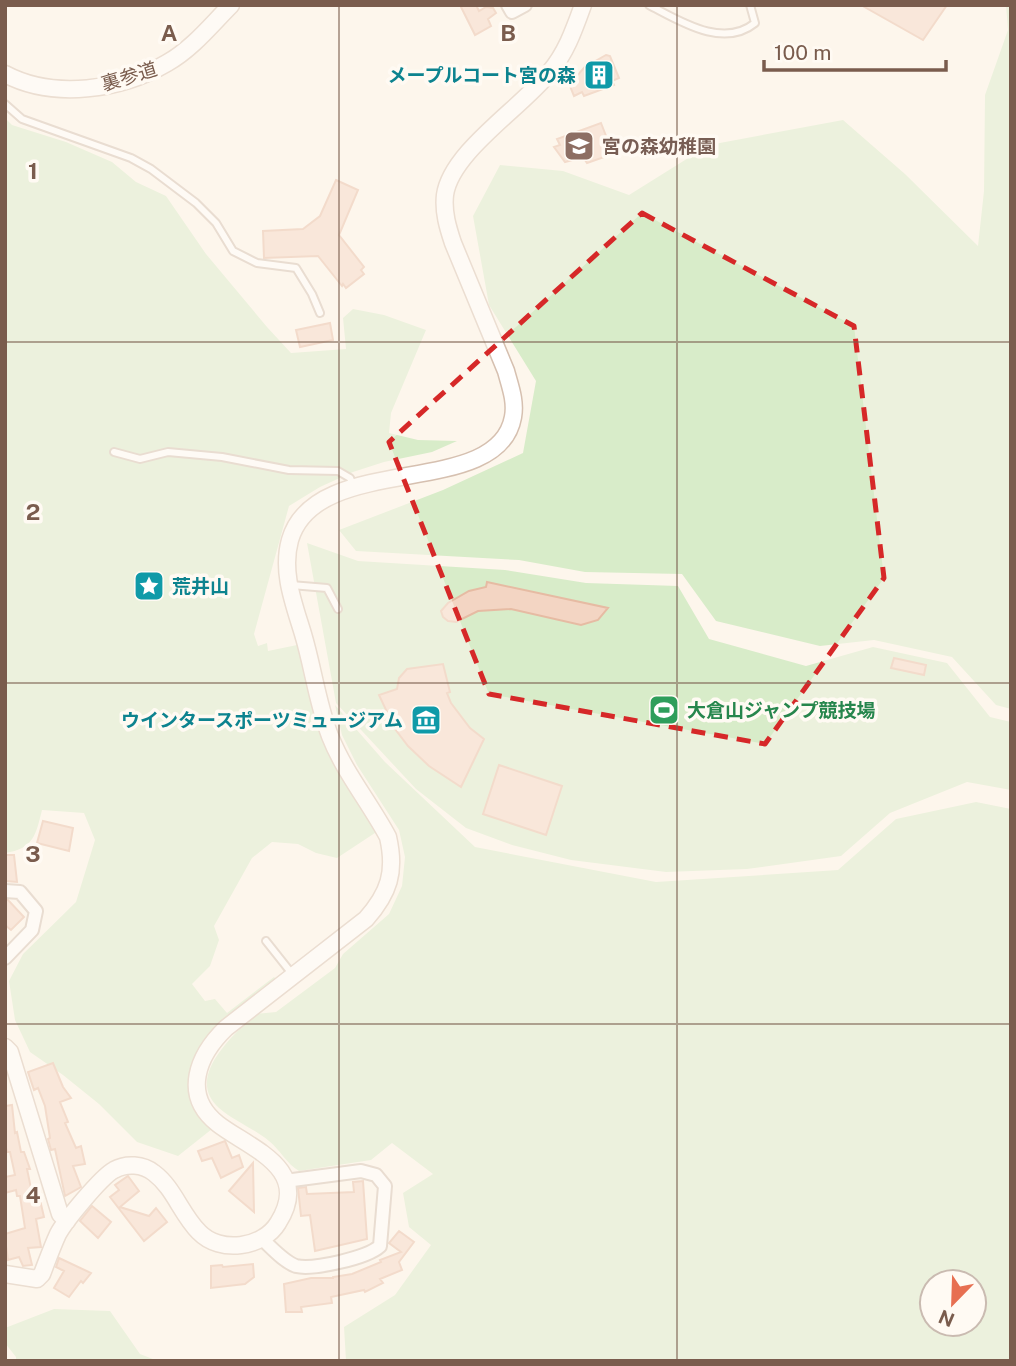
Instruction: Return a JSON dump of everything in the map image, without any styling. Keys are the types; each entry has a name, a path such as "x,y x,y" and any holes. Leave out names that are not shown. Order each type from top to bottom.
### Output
{"street":[{"name":"裏参道","path":"5,74 17,81 66,88 114,85 142,76 168,63 231,5"},
{"path":"508,5 512,12 525,5"},
{"path":"5,1274 37,1279 42,1274 59,1233 67,1221 113,1170 128,1165 138,1165 151,1170 165,1182 200,1233 217,1242 235,1245 262,1239 278,1223 284,1210 288,1195 285,1181 275,1163 261,1150 216,1123 201,1103 197,1081 198,1067 211,1043 226,1028 366,919 384,897 391,868 388,837 331,738 314,687 289,584 287,554 290,540 302,517 328,496 354,487 477,458 500,443 508,432 514,405 511,389 447,227 445,194 455,168 551,72 568,45 583,5"},
{"path":"5,891 20,892 36,911 32,930 5,958"},
{"path":"5,1047 10,1052 60,1214 67,1221"},
{"path":"262,1239 291,1264 301,1267 354,1260 380,1246 385,1186 376,1175 361,1171 285,1181"}],"lane":[{"path":"649,5 684,23 722,35 744,31 755,23 750,5"},
{"path":"5,104 22,119 131,158 152,169 203,209 216,223 233,251 257,263 296,268 320,313"},
{"path":"114,452 140,458 168,452 222,457 289,470 338,471 350,478 354,487"},
{"path":"289,584 327,589 338,609"},
{"path":"267,941 294,976"}],"highlighted area":[{"path":"642,213 854,326 884,578 765,744 489,694 389,442"}],"green space":[{"path":"1006,5 1011,5 1011,709 996,705 952,657 874,640 820,646 716,621 682,574 585,572 519,560 356,551 339,530 443,490 523,453 536,381 489,305 473,216 500,165 563,171 629,195 709,145 843,120 905,174 978,246 984,191 985,95 1008,30"},
{"path":"5,118 12,125 66,142 112,162 136,182 166,196 206,254 291,353 346,349 343,318 353,309 384,315 426,330 391,413 389,433 418,440 457,441 432,452 353,472 320,487 289,506 254,634 258,646 267,643 268,651 297,645 326,737 378,831 337,858 316,853 298,844 272,842 252,858 214,926 219,940 210,966 192,984 205,1001 215,999 227,1013 274,977 278,981 220,1026 204,1044 193,1063 189,1084 195,1106 212,1129 178,1156 137,1142 99,1104 30,1052 15,1020 9,981 23,954 76,902 95,840 84,813 42,810 35,833 28,844 5,853"},
{"name":"大倉山ジャンプ競技場","path":"307,543 358,561 505,570 586,583 678,586 709,639 806,666 873,647 947,663 990,717 1011,722 1011,790 967,782 890,813 841,856 747,869 666,872 571,860 512,845 466,828 416,789 336,703"},
{"path":"335,705 385,762 475,847 656,882 838,870 896,819 976,802 1011,809 1011,1361 346,1361 344,1327 395,1295 431,1245 409,1227 403,1193 433,1174 392,1143 371,1160 299,1171 269,1141 219,1108 210,1096 207,1083 209,1070 216,1057 255,1014 276,1012 335,968 343,954 389,914 402,886 405,857 399,830 357,765 342,735"},
{"path":"54,1309 110,1311 140,1354 158,1361 16,1361 5,1343 5,1328"}],"building":[{"path":"460,5 476,5 479,11 486,7 493,8 496,13 488,19 491,26 475,35"},
{"path":"861,5 947,5 923,40"},
{"name":"メープルコート宮の森","path":"606,55 610,56 619,78 612,81 614,85 584,96 582,92 574,96 570,86 573,85 572,82 577,80 576,77 589,62 590,64"},
{"path":"601,123 613,154 587,163 583,157 565,162 554,147 560,145 557,139"},
{"path":"336,180 358,190 339,235 364,267 361,270 364,274 346,288 318,256 264,258 263,231 303,229 320,216"},
{"path":"330,323 333,340 300,347 296,330"},
{"path":"487,582 608,608 598,620 581,625 511,609 478,611 456,622 443,617 441,611 448,603 469,591 486,587"},
{"path":"894,658 926,665 924,675 891,668"},
{"path":"443,664 451,703 470,728 484,739 461,787 429,766 408,746 395,729 379,695 397,689 399,678 407,669"},
{"path":"499,765 562,786 546,835 483,814"},
{"path":"43,821 73,828 69,851 37,843"},
{"path":"5,855 14,855 17,882 6,881"},
{"path":"5,900 24,917 11,930 5,925"},
{"path":"53,1063 71,1098 60,1102 68,1122 65,1123 76,1148 81,1146 85,1164 73,1166 81,1187 65,1196 55,1149 51,1150 48,1139 45,1106 38,1088 34,1090 28,1072"},
{"path":"12,1105 15,1133 17,1132 21,1152 24,1152 30,1169 27,1169 34,1203 40,1200 44,1217 36,1219 41,1247 28,1248 32,1265 23,1266 19,1257 8,1260 5,1239 5,1234 25,1228 20,1196 17,1196 16,1190 5,1193 5,1177 15,1175 10,1152 7,1152 5,1144 5,1106"},
{"path":"225,1141 232,1158 239,1155 243,1167 221,1178 212,1158 202,1161 198,1151"},
{"path":"253,1163 254,1212 229,1191"},
{"path":"128,1176 139,1191 120,1207 149,1216 156,1208 167,1222 144,1241 110,1197 119,1190 115,1185"},
{"path":"363,1181 367,1239 315,1251 310,1215 301,1216 298,1188 306,1187 307,1194 354,1192 353,1182"},
{"path":"92,1206 111,1222 98,1238 80,1221"},
{"path":"399,1231 414,1242 399,1262 402,1270 380,1279 383,1283 365,1292 364,1290 331,1297 332,1303 301,1307 302,1312 286,1312 284,1284 352,1274 381,1262 380,1260 401,1252 389,1243"},
{"path":"59,1258 91,1273 69,1297 54,1288 64,1271 56,1267"},
{"path":"253,1264 254,1277 245,1284 211,1288 211,1266"}],"place":[{"name":"メープルコート宮の森","path":"599,75"},
{"name":"宮の森幼稚園","path":"579,146"},
{"name":"荒井山","path":"149,586"},
{"name":"大倉山ジャンプ競技場","path":"664,710"},
{"name":"ウインタースポーツミュージアム","path":"426,720"}]}
